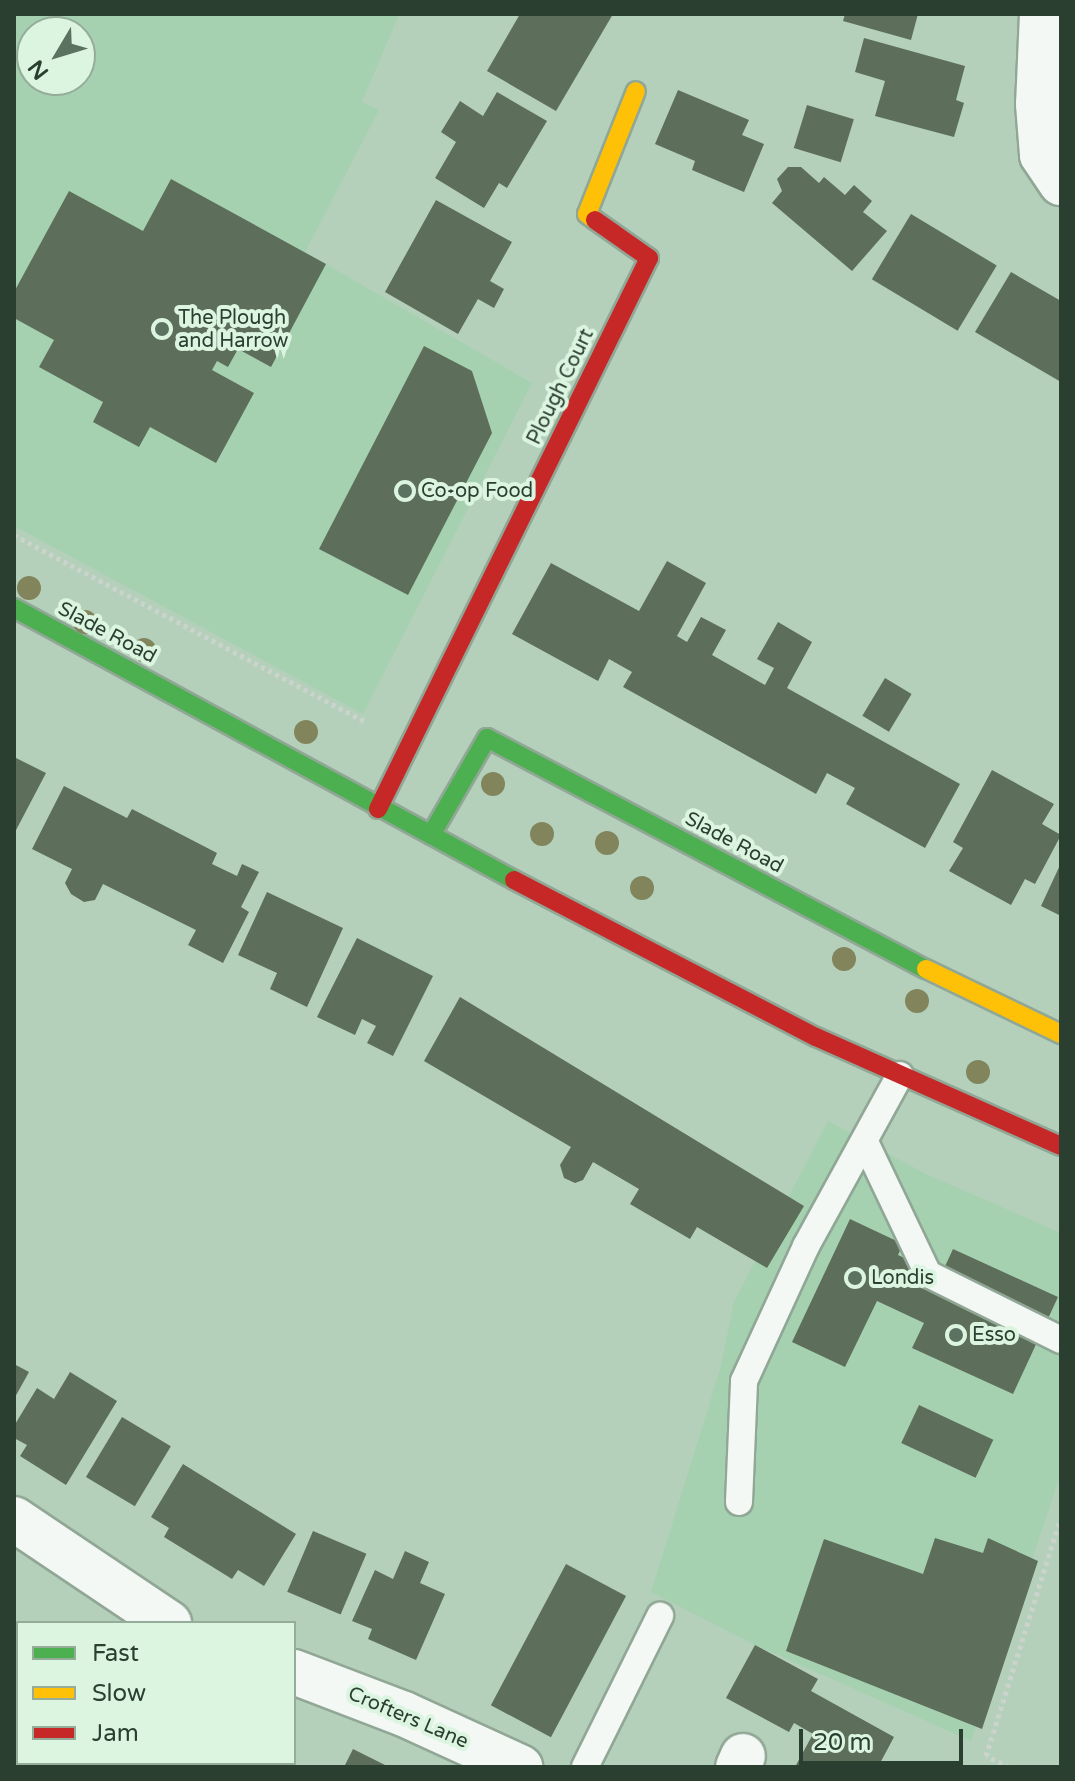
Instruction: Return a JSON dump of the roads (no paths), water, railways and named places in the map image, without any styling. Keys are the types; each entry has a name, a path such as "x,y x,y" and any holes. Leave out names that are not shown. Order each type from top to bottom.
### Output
{"street":[{"path":"1042,14 1038,104 1042,155 1061,183"},
{"name":"Plough Court","path":"378,809 649,258 587,214 636,91"},
{"name":"Slade Road","path":"14,608 378,809 816,1037 1061,1146"},
{"name":"Slade Road","path":"431,835 487,738 1005,1010 1061,1034"},
{"path":"14,1519 166,1621"},
{"name":"Crofters Lane","path":"296,1673 404,1714 519,1767"}],"lane":[{"path":"739,1502 744,1381 806,1246 866,1144 900,1075"},
{"path":"866,1144 928,1274 1061,1340"},
{"path":"585,1767 660,1616"}],"place":[{"name":"The Plough and Harrow","path":"162,329"},
{"name":"Co-op Food","path":"405,491"},
{"name":"Londis","path":"855,1278"},
{"name":"Esso","path":"956,1335"}]}
